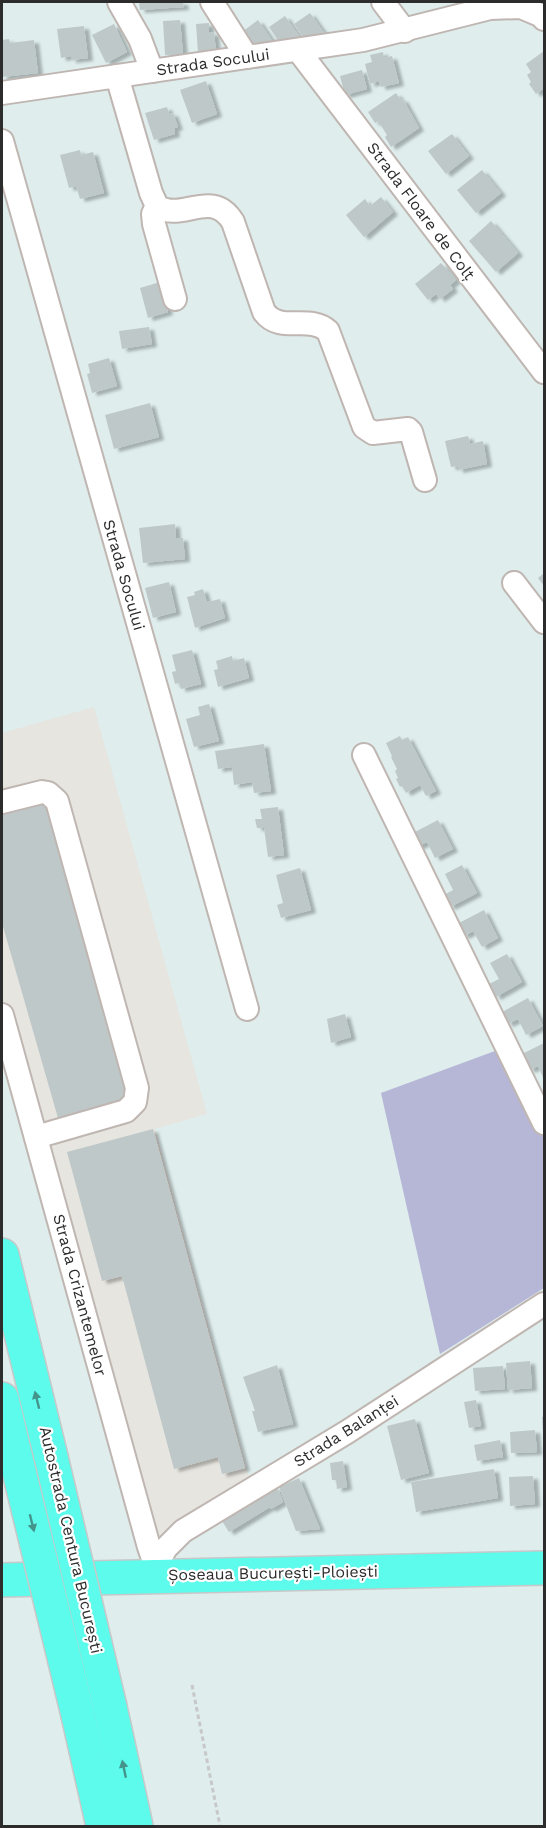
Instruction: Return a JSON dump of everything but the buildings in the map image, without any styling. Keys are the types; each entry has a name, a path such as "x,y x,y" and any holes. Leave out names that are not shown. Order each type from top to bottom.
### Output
{"highway":[{"name":"Autostrada Centura București","path":"2,1255 110,1707 136,1827"},
{"name":"Autostrada Centura București","path":"2,1399 103,1827"},
{"name":"Șoseaua București-Ploiești","path":"2,1580 157,1571 544,1568"},
{"name":"Șoseaua București-Ploiești","path":"2,1594 544,1582"},
{"path":"88,1757 90,1827"}],"street":[{"path":"119,2 140,39 152,71"},
{"path":"212,2 247,57"},
{"path":"383,2 414,28"},
{"name":"Strada Socului","path":"2,93 363,40 504,6 521,7 544,19"},
{"name":"Strada Floare de Colț","path":"298,50 544,372"},
{"path":"117,76 151,193 157,206 168,210 210,206 220,208 227,213 233,222 264,312 279,324 317,324 328,331 364,427 373,433 408,429 411,432 425,480"},
{"name":"Strada Socului","path":"2,141 247,1009"},
{"path":"157,206 153,214 154,224 175,299"},
{"path":"514,583 544,622"},
{"path":"364,755 544,1123"},
{"path":"2,802 42,792 48,793 57,801 137,1088 135,1102 126,1111 36,1137"},
{"name":"Strada Crizantemelor","path":"2,1015 157,1571"},
{"name":"Strada Balanței","path":"157,1571 166,1548 183,1531 347,1432 544,1304"}],"path":[{"path":"192,1685 220,1827"}],"shaded area":[{"path":"94,707 207,1114 155,1129 250,1481 139,1550 2,1057 2,733"},
{"path":"503,1048 544,1137 544,1288 440,1354 381,1093"}]}
